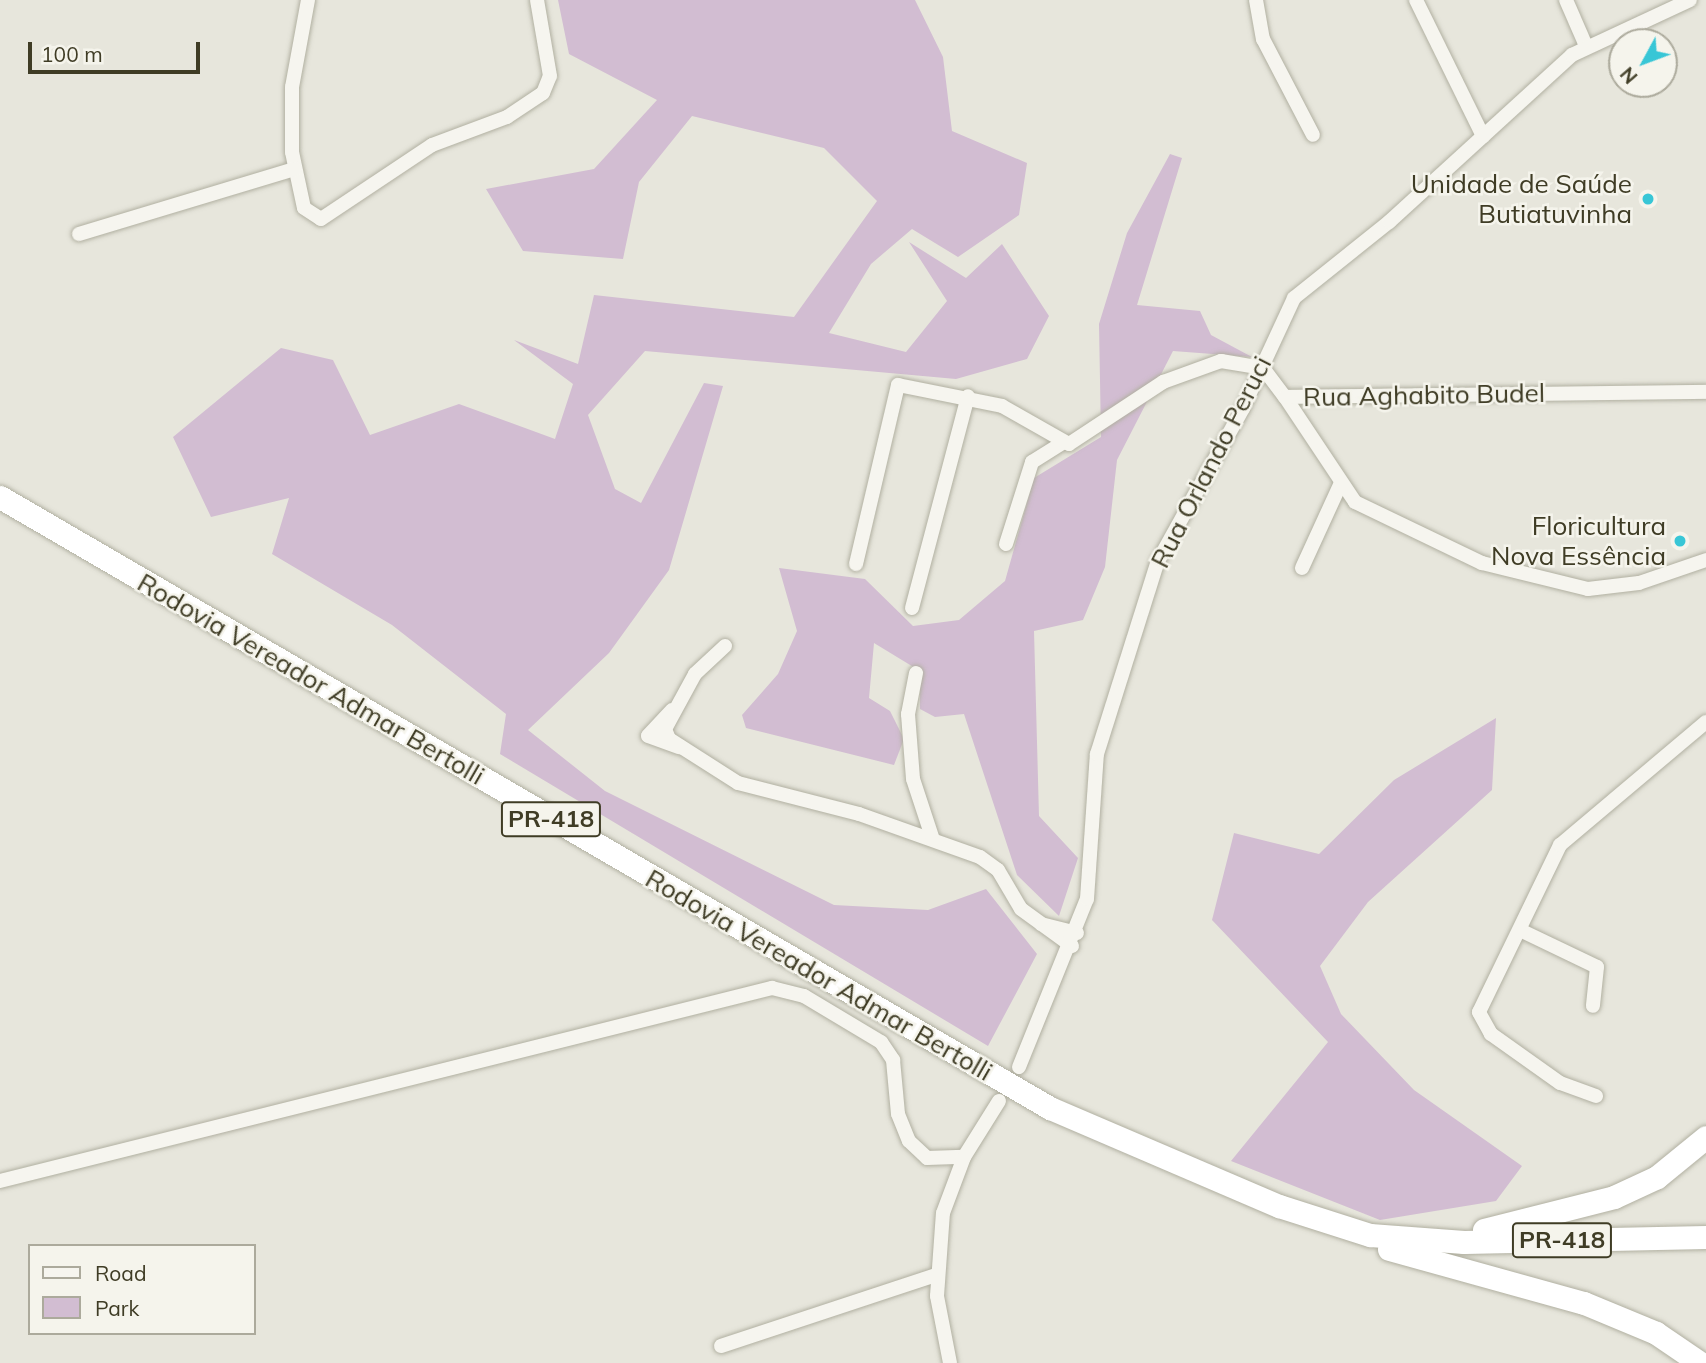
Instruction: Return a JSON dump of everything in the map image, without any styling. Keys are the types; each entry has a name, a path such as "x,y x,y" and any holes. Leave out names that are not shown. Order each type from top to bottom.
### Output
{"highway":[{"name":"Rodovia Vereador Admar Bertolli","path":"0,497 1031,1098 1335,1227 1417,1241 1706,1237"},
{"path":"1417,1241 1545,1218 1614,1197 1657,1177 1706,1137"},
{"path":"1335,1227 1397,1252 1584,1303 1656,1333 1700,1363"}],"street":[{"path":"308,0 292,88 294,169 304,208 321,219 432,145 536,100 550,76 537,0"},
{"path":"1256,0 1263,39 1313,135"},
{"path":"1416,0 1483,136"},
{"path":"1566,0 1586,46"},
{"name":"Rua Orlando Peruci","path":"1019,1067 1074,940 1094,862 1097,754 1116,678 1166,542 1263,368 1294,298 1586,46 1690,0"},
{"path":"79,234 294,169"},
{"path":"1006,544 1031,462 1062,443 1080,440 1194,368 1222,361 1263,368"},
{"name":"Rua Aghabito Budel","path":"1263,368 1285,397 1706,393"},
{"path":"856,564 898,385 968,396 1013,411 1062,443"},
{"path":"912,608 968,396"},
{"path":"1285,397 1340,485 1365,508 1450,549 1545,583 1623,586 1706,560"},
{"path":"1302,568 1340,485"},
{"path":"725,646 695,674 678,704 648,736 684,748 738,783 933,840 990,863 1013,900 1041,924 1074,940"},
{"path":"916,673 908,713 913,779 933,840"},
{"path":"1596,1097 1560,1083 1481,1022 1483,998 1521,931 1560,845 1706,722"},
{"path":"1521,931 1597,967 1593,1006"},
{"path":"0,1181 772,988 804,996 880,1042 893,1060 898,1114 909,1141 927,1158 964,1157"},
{"path":"950,1363 936,1275 943,1213 964,1157 999,1101"},
{"path":"721,1346 936,1275"}],"green space":[{"path":"558,0 915,0 943,57 952,131 1027,163 1019,215 958,257 912,229 871,264 829,333 906,352 947,301 909,242 966,278 1002,244 1049,316 1027,359 956,379 645,351 588,415 615,489 641,503 704,383 723,386 669,570 609,653 528,730 605,791 834,905 928,910 986,889 1037,954 988,1046 500,754 506,714 392,625 272,554 289,498 211,517 173,437 281,348 333,360 370,435 459,404 555,439 573,384 514,340 578,364 594,295 794,317 877,201 824,148 692,116 639,182 623,259 523,251 486,189 594,169 657,100 569,54"},
{"path":"1170,154 1182,158 1137,305 1200,311 1211,335 1252,357 1173,351 1117,460 1105,567 1083,620 1034,631 1039,816 1078,858 1059,916 1017,875 964,714 935,717 920,709 920,671 874,643 869,698 890,711 904,739 894,765 746,728 742,715 778,674 797,631 779,568 865,579 913,626 959,620 1005,581 1034,478 1101,437 1099,324 1127,233"},
{"path":"1496,718 1492,790 1368,902 1320,966 1341,1014 1414,1090 1522,1166 1496,1201 1380,1220 1231,1161 1328,1042 1212,920 1234,833 1319,854 1394,780"}],"place":[{"name":"Unidade de Saúde Butiatuvinha","path":"1648,199"},
{"name":"Floricultura Nova Essência","path":"1680,541"}]}
